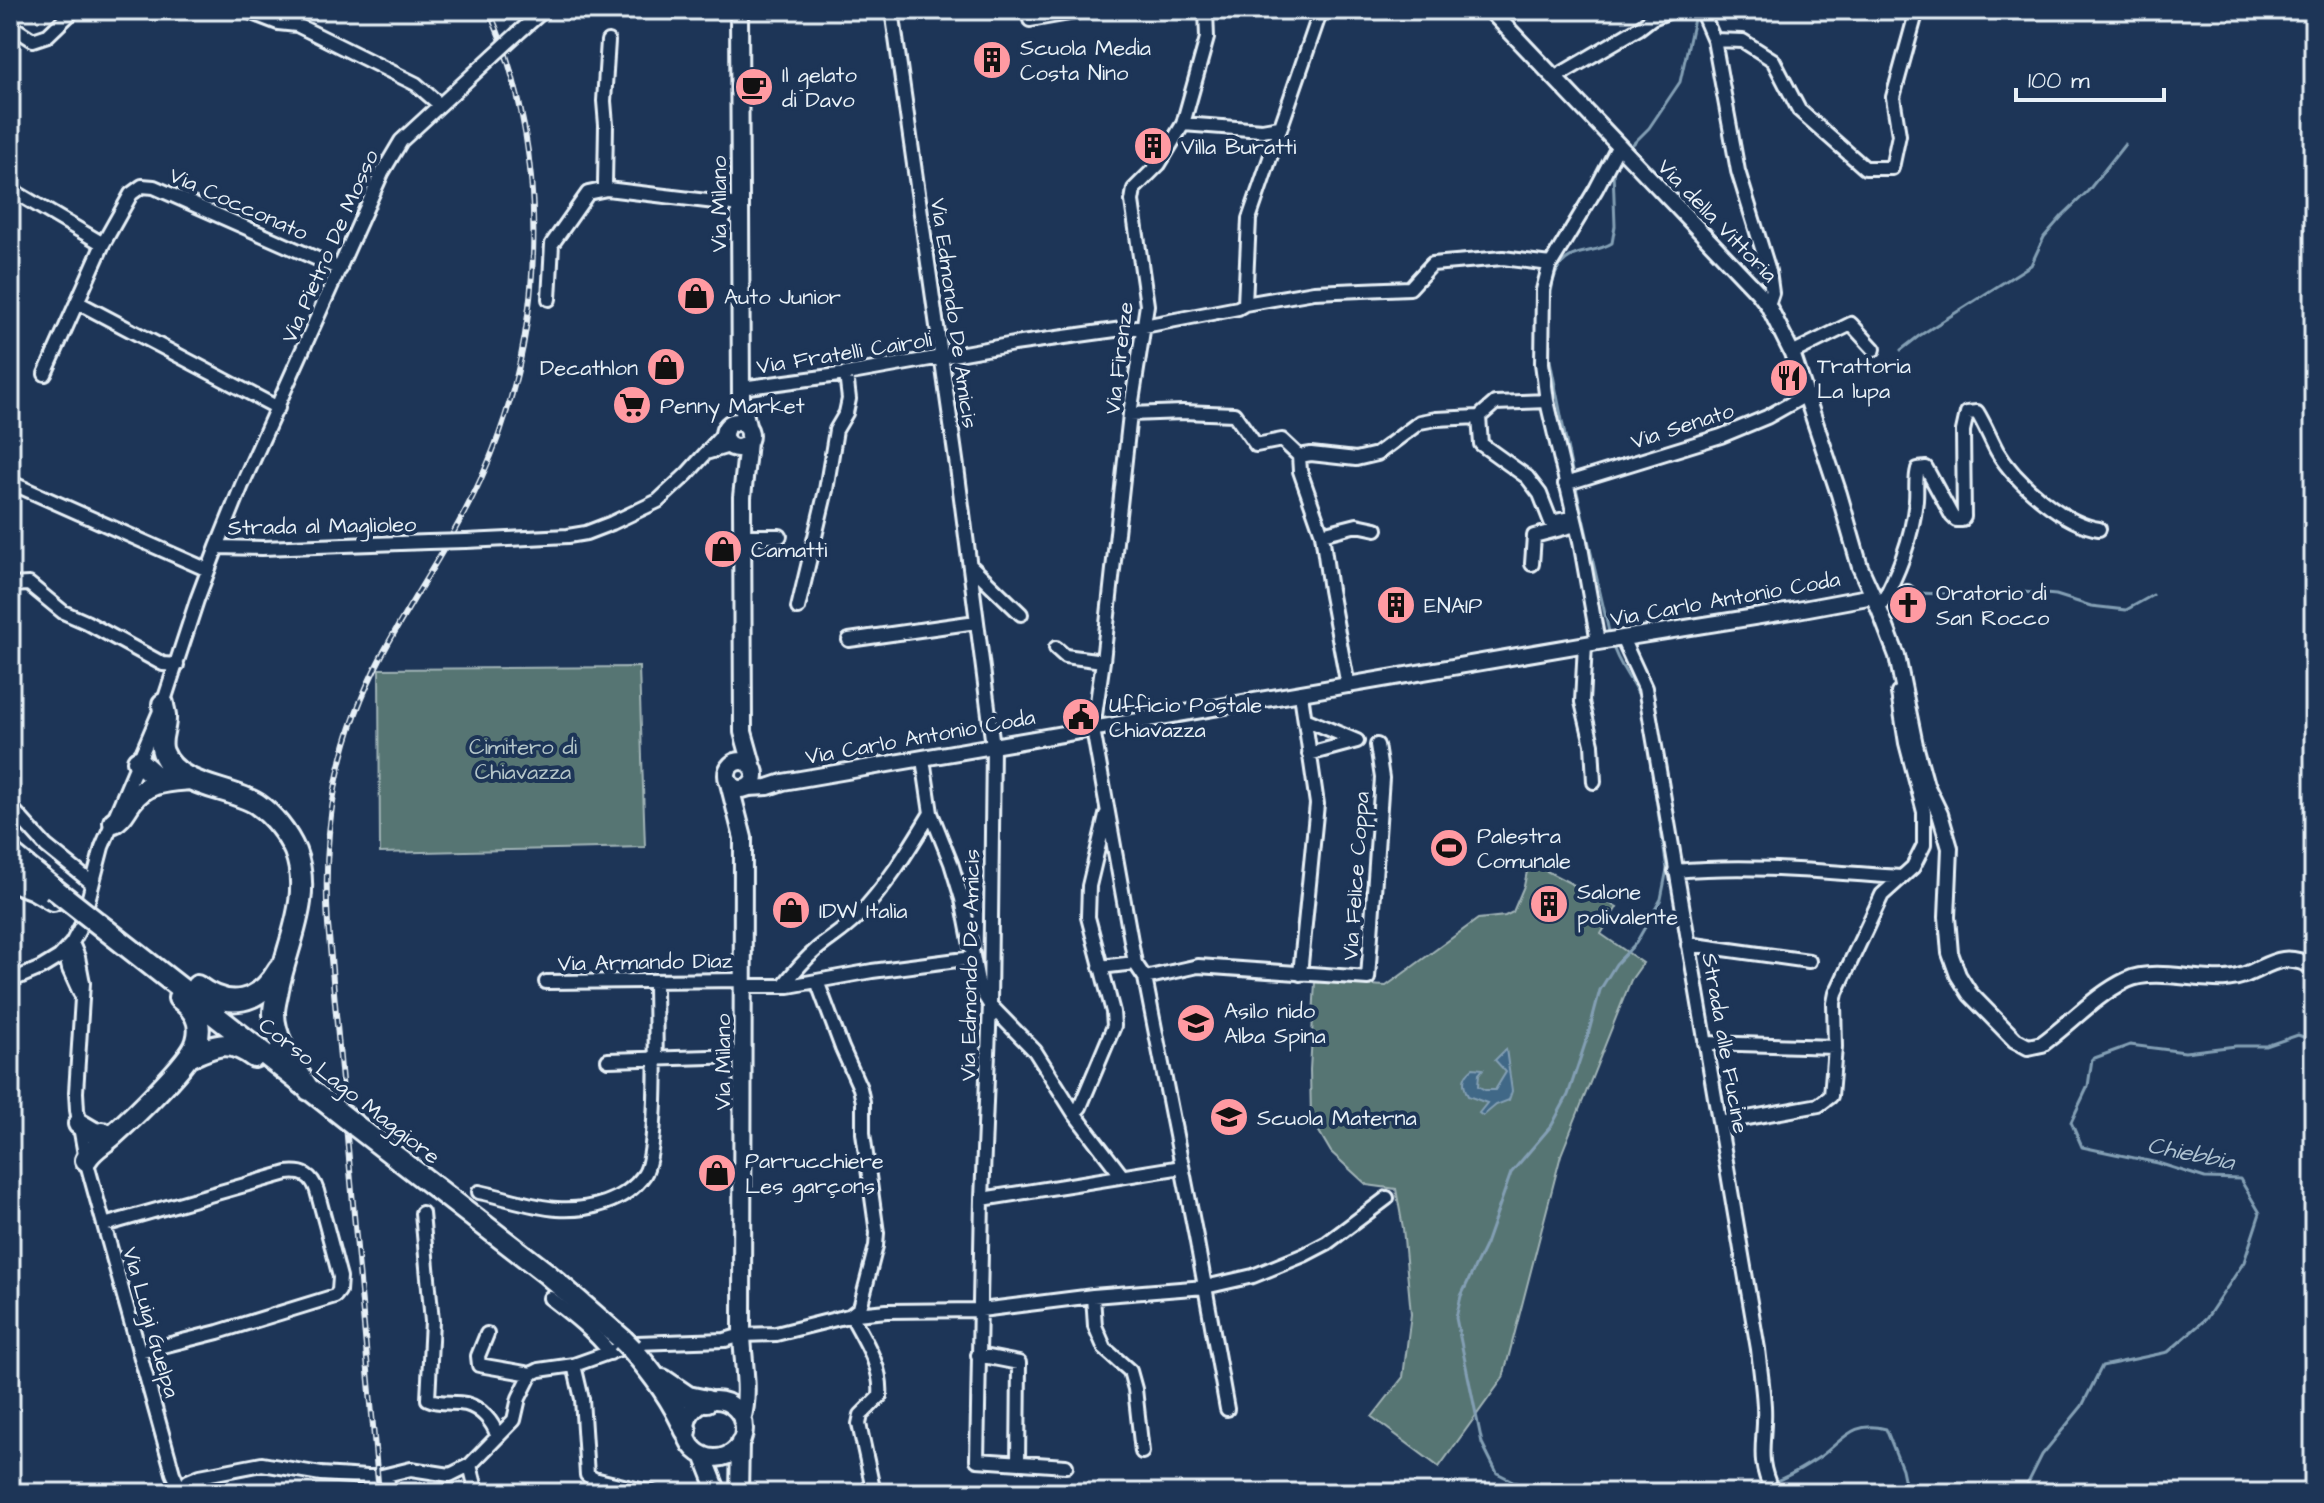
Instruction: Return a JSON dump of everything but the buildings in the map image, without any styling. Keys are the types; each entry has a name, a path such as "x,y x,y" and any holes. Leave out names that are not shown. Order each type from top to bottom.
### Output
{"highway":[{"path":"163,704 166,717 161,748 166,771"},
{"path":"138,761 156,777 166,771 241,796 269,814 288,838 300,869 302,887 274,1013 278,1035 302,1084"},
{"path":"114,822 123,817 130,803 166,771"},
{"name":"Corso Lago Maggiore","path":"10,853 55,895 157,969 546,1273 622,1348 653,1373 688,1397 715,1401"},
{"path":"10,880 55,895"},
{"path":"157,969 182,975 208,995 223,1001 237,1001 257,993 273,979 283,962"},
{"path":"90,1148 125,1123 189,1057 197,1041 198,1024 193,1010 174,993 157,969"},
{"path":"189,1057 214,1045 233,1045 242,1048 279,1077 302,1084"},
{"path":"79,1124 96,1134 90,1148"},
{"name":"Corso Lago Maggiore","path":"653,1373 676,1406 686,1431"}],"main road":[{"name":"Via Milano","path":"715,1401 736,1378 742,1338 743,838 746,780 742,497 736,437 741,393 739,10"},
{"name":"Via Milano","path":"743,737 734,763 728,770 746,780"},
{"name":"Via Milano","path":"742,1338 746,1366 746,1406 742,1420"},
{"path":"718,1493 703,1455 691,1445 686,1431 691,1412 698,1405 715,1401 735,1408 742,1420 739,1493"},
{"path":"703,1455 720,1457 735,1449 740,1442"}],"street":[{"path":"10,25 33,40 48,35 74,10"},
{"path":"244,10 278,23 297,25 416,84 440,105"},
{"name":"Via Pietro De Mosso","path":"217,547 390,157 401,141 544,10"},
{"name":"Via Edmondo De Amicis","path":"892,10 993,746 990,1005 982,1199 977,1460 1018,1463"},
{"path":"1030,20 1087,10"},
{"name":"Via Firenze","path":"1093,729 1130,414 1144,326 1146,292 1132,201 1134,189 1159,164 1183,124 1207,38 1206,10"},
{"path":"1245,304 1249,219 1321,10"},
{"name":"Via della Vittoria","path":"1490,10 1758,292 1768,305 1792,353 1860,567 1879,600 1897,656 1926,785 1940,814 1950,848 1947,917 1950,953 1958,975 1970,994 1999,1025 2021,1045 2028,1047 2042,1044 2130,978 2228,979 2288,958 2299,959 2314,967"},
{"path":"1554,78 1652,18 1673,10"},
{"path":"1701,10 1714,40 1738,171 1769,271 1772,293 1768,305"},
{"path":"1714,40 1743,41 1773,60 1799,110 1865,168 1892,168 1899,135 1893,97 1917,10"},
{"path":"607,189 604,101 608,41"},
{"path":"1183,124 1262,130 1279,127"},
{"path":"1591,643 1575,521 1547,401 1542,363 1543,290 1550,264 1596,189 1624,153"},
{"name":"Via Cocconato","path":"45,374 103,244 131,194 142,186 154,187 340,269"},
{"path":"10,189 103,244"},
{"path":"549,299 552,244 588,193 607,189 740,205"},
{"name":"Via Fratelli Cairoli","path":"741,393 1014,344 1144,326 1314,292 1410,288 1432,264 1503,258 1550,264"},
{"path":"77,302 278,408"},
{"path":"1792,353 1851,324 1874,349"},
{"path":"798,608 826,490 836,430 846,413 849,399 846,374"},
{"name":"Via Senato","path":"1565,484 1721,436 1767,417 1806,395"},
{"path":"1299,456 1311,454 1356,459 1377,454 1420,422 1479,417 1495,403 1547,401"},
{"path":"1879,600 1908,547 1918,469 1926,468 1952,516 1956,520 1964,517 1963,431 1967,413 1977,412 1998,452 2018,477 2040,497 2085,527 2099,529"},
{"path":"1130,414 1234,414 1256,445 1282,440 1299,456 1300,471 1322,534 1348,686"},
{"path":"1479,417 1481,444 1527,477 1540,494 1551,522 1575,521"},
{"name":"Strada al Maglioleo","path":"69,947 82,924 102,847 163,704 217,547 549,538 595,530 658,501 706,453 736,437"},
{"path":"16,485 208,570"},
{"path":"1532,564 1534,536 1575,521"},
{"path":"1322,534 1357,525 1376,529"},
{"path":"742,536 780,536"},
{"path":"970,565 1021,614"},
{"path":"10,585 29,584 63,612 163,664 177,665"},
{"path":"1879,600 1907,592"},
{"name":"Via Carlo Antonio Coda","path":"746,780 768,787 1591,643 1879,600"},
{"path":"849,640 976,622"},
{"name":"Strada alle Fucine","path":"1622,638 1645,688 1758,1349 1764,1408 1761,1461 1772,1492"},
{"name":"Via Carlo Antonio Coda","path":"1591,643 1582,702 1592,744 1594,782"},
{"path":"1056,648 1065,656 1103,661"},
{"path":"1720,1123 1819,1105 1831,1096 1836,993 1882,895 1913,867 1924,845 1924,812 1901,715 1900,678"},
{"path":"1300,974 1317,804 1301,694"},
{"path":"1305,719 1357,741 1309,754"},
{"path":"1093,729 1135,963 1145,978 1227,1409"},
{"name":"Via Felice Coppa","path":"1145,978 1198,966 1368,978 1382,778 1377,745"},
{"path":"923,759 931,813 962,899 979,987 990,1005 1035,1051 1074,1113 1122,1176"},
{"path":"10,806 46,846 92,883"},
{"path":"1074,1113 1080,1107 1114,1026 1088,917 1089,886 1107,808"},
{"path":"783,986 796,969 854,920 874,898 891,877 931,813"},
{"path":"1675,871 1752,867 1901,877"},
{"path":"1688,944 1809,961"},
{"path":"10,981 41,968 69,947"},
{"path":"69,947 73,976 81,996"},
{"path":"69,947 82,972 83,983 76,1092 79,1124"},
{"name":"Via Armando Diaz","path":"546,982 655,981 783,986 973,958"},
{"path":"1100,967 1135,963"},
{"path":"41,968 59,968 73,976"},
{"path":"479,1192 557,1209 597,1206 623,1196 645,1174 653,1142 655,981"},
{"path":"817,981 860,1088 877,1233 860,1308 851,1315"},
{"path":"1705,1043 1835,1047"},
{"path":"608,1060 744,1056"},
{"name":"Via Luigi Guelpa","path":"90,1148 104,1225 173,1473 183,1493"},
{"path":"982,1199 1182,1167"},
{"path":"104,1225 287,1173 302,1172 309,1176 317,1191 340,1277 339,1291 335,1296 327,1301 139,1352"},
{"path":"487,1334 478,1356 479,1365 531,1374 545,1368 574,1365 646,1341 725,1340 776,1334 851,1315 887,1311 981,1310 1093,1296 1205,1287 1253,1276 1304,1255 1327,1243 1387,1198"},
{"path":"422,1213 432,1321 428,1399 468,1404 486,1416 497,1435"},
{"path":"1093,1296 1095,1326 1105,1349 1130,1371 1142,1452"},
{"path":"550,1298 598,1338 622,1348"},
{"path":"851,1315 869,1349 881,1384 880,1396 861,1415 859,1424 874,1493"},
{"path":"978,1355 1019,1363 1018,1463 1066,1466"},
{"path":"574,1365 582,1399 587,1475 653,1493"},
{"path":"183,1493 188,1481 200,1476 262,1464 321,1474 367,1477 411,1469 450,1475 470,1465 514,1420 519,1398 531,1374"},
{"path":"470,1465 477,1493"},
{"path":"387,1475 389,1493"}],"green space":[{"name":"Cimitero di Chiavazza","path":"639,667 645,847 380,853 379,669"},
{"path":"1529,862 1617,907 1601,934 1643,963 1631,980 1561,1155 1503,1378 1439,1467 1372,1417 1403,1377 1411,1314 1403,1228 1396,1189 1367,1185 1331,1152 1311,1118 1310,1070 1315,982 1386,986 1478,919 1513,912 1524,886"}],"water":[{"path":"1506,1049 1512,1091 1509,1100 1496,1105 1483,1116 1479,1113 1487,1103 1468,1096 1465,1077 1473,1068 1483,1069 1479,1074 1478,1086 1495,1090 1506,1072 1495,1060"}],"waterway":[{"path":"1627,150 1649,128 1680,82 1696,10"},
{"path":"1901,350 2031,265 2044,237 2088,191 2125,144"},
{"path":"1548,331 1552,286 1560,266 1577,254 1612,243 1615,226 1613,170 1623,156"},
{"path":"1548,350 1573,476"},
{"path":"1575,483 1610,636"},
{"path":"1916,593 1973,595 2022,592 2056,595 2091,606 2126,610 2153,595"},
{"path":"1536,1493 1497,1473 1482,1443 1456,1318 1461,1296 1486,1244 1511,1173 1552,1125 1568,1095 1600,990 1616,964 1636,943 1661,899 1667,869 1641,700 1612,643"},
{"name":"Chiebbia","path":"2023,1493 2042,1455 2082,1406 2102,1366 2168,1352 2206,1319 2244,1262 2260,1213 2240,1179 2205,1178 2158,1163 2082,1147 2071,1122 2088,1086 2092,1059 2130,1045 2185,1052 2266,1046 2298,1035 2314,1041"},
{"name":"Chiebbia","path":"1771,1483 1809,1464 1857,1429 1875,1427 1886,1429 1902,1469 1907,1493"},
{"name":"Chiebbia","path":"1742,1493 1764,1486"},
{"name":"Chiebbia","path":"1584,1493 1604,1493"}],"railway":[{"path":"379,1493 328,925 327,854 336,786 353,720 382,655 480,481 502,425 519,367 529,307 533,246 532,185 524,125 509,66 489,10"}],"place":[{"name":"Scuola Media Costa Nino","path":"992,60"},
{"name":"Il gelato di Davo","path":"754,87"},
{"name":"Villa Buratti","path":"1153,146"},
{"name":"Auto Junior","path":"696,296"},
{"name":"Decathlon","path":"666,367"},
{"name":"Trattoria La lupa","path":"1789,378"},
{"name":"Penny Market","path":"632,405"},
{"name":"Camatti","path":"723,549"},
{"name":"ENAIP","path":"1396,605"},
{"name":"Oratorio di San Rocco","path":"1908,605"},
{"name":"Ufficio Postale Chiavazza","path":"1081,717"},
{"name":"Palestra Comunale","path":"1449,848"},
{"name":"Salone polivalente","path":"1549,904"},
{"name":"IDW Italia","path":"791,910"},
{"name":"Asilo nido Alba Spina","path":"1196,1023"},
{"name":"Scuola Materna","path":"1229,1117"},
{"name":"Parrucchiere Les garçons","path":"717,1173"}]}
